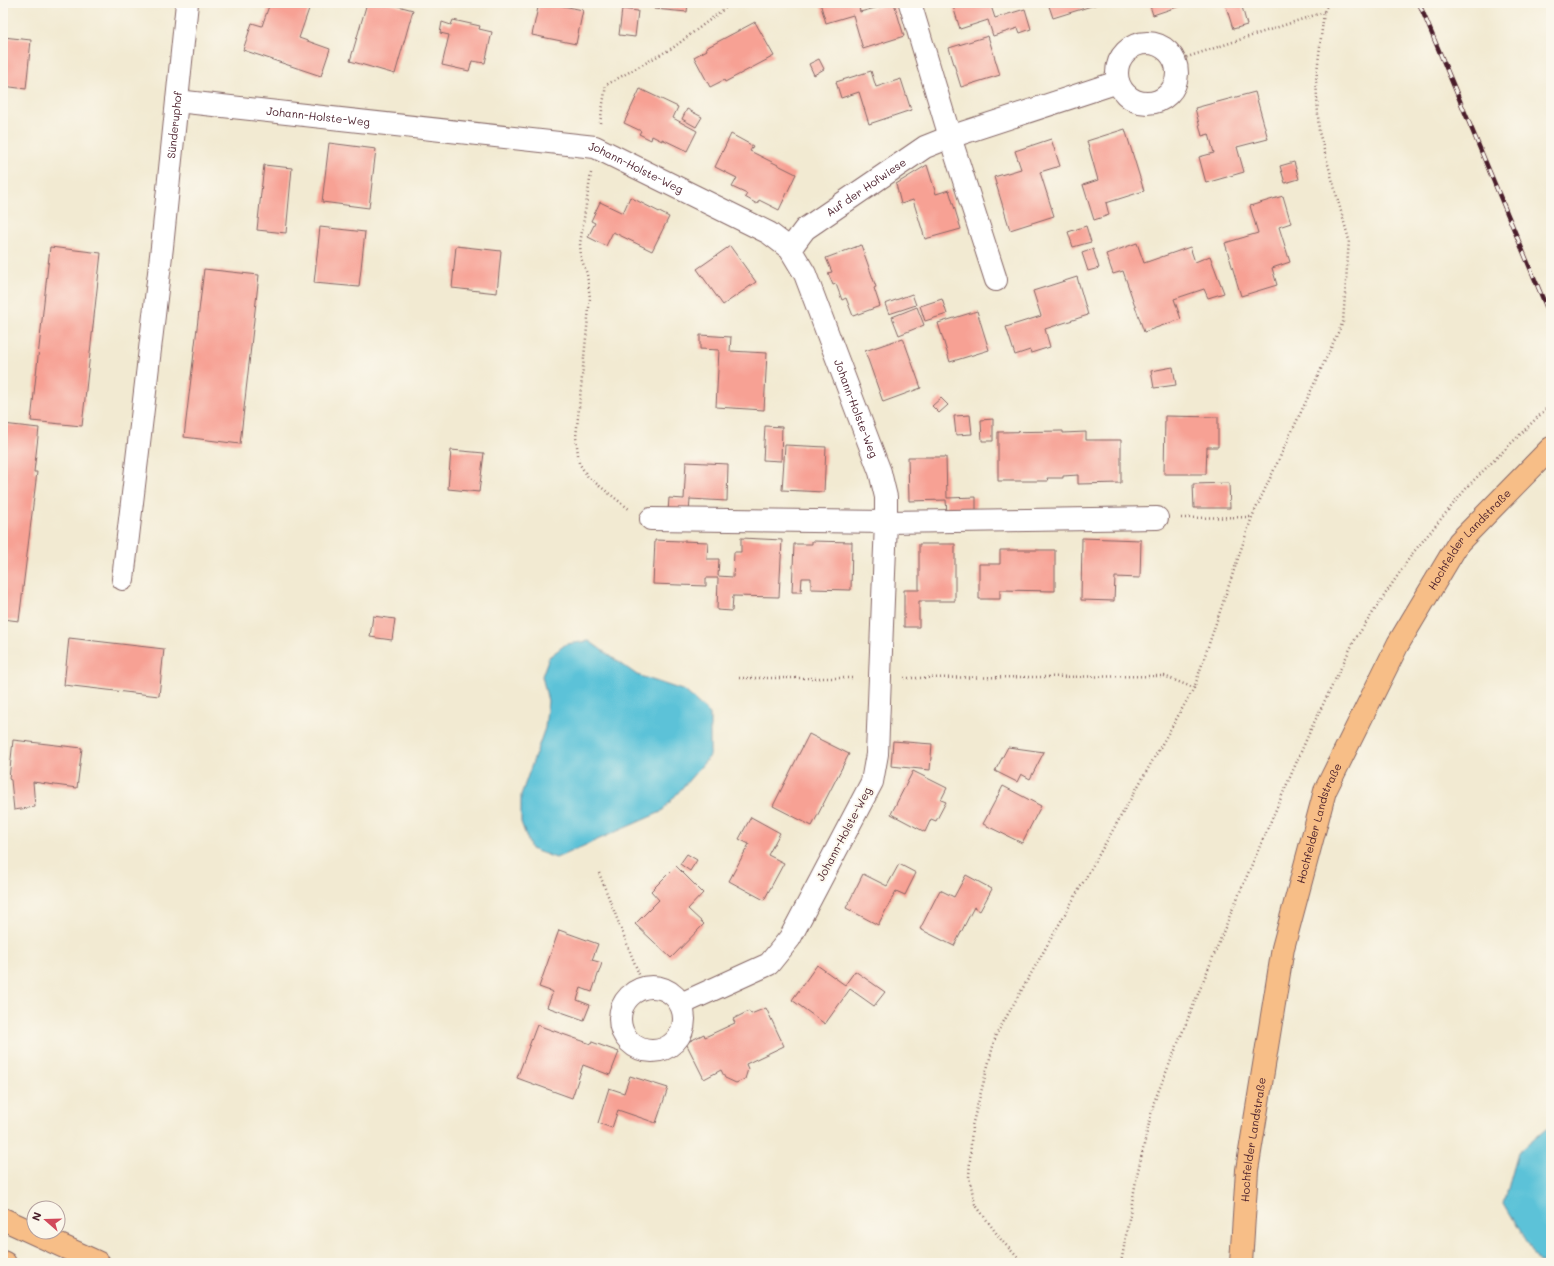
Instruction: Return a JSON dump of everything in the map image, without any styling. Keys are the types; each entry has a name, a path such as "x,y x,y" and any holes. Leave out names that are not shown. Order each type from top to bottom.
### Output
{"main road":[{"name":"Hochfelder Landstraße","path":"1241,1263 1248,1170 1282,948 1325,791 1398,644 1459,542 1551,448"},
{"path":"3,1219 99,1263"}],"street":[{"name":"Sünderuphof","path":"123,579 162,247 187,3"},
{"path":"910,3 950,137 996,280"},
{"path":"1151,42 1161,46 1169,52 1175,61 1178,71 1173,90 1158,102 1148,104 1138,102 1129,98 1122,91 1116,72 1118,62 1124,53 1132,46 1151,42"},
{"name":"Auf der Hofwiese","path":"790,248 805,229 925,147 950,137 1118,82"},
{"name":"Johann-Holste-Weg","path":"178,101 595,147 769,233 790,248 805,274 880,472 886,497 877,754 872,782 790,938 769,964 681,1004"},
{"path":"650,519 886,522 1157,518"},
{"path":"655,986 665,989 674,995 681,1004 684,1014 684,1025 680,1034 673,1043 665,1049 654,1051 644,1050 634,1046 626,1039 621,1029 619,1019 621,1008 634,991 644,987 655,986"}],"path":[{"path":"650,519 637,515 588,477 579,463 576,437 590,298 587,274 581,258 580,244 595,147 606,85 674,47 732,3"},
{"path":"1023,1263 1002,1241 975,1204 969,1177 972,1126 996,1035 1194,688 1252,517 1344,322 1349,240 1319,132 1316,80 1324,12 1328,3"},
{"path":"1175,61 1324,12"},
{"path":"1157,518 1252,517"},
{"path":"739,678 1164,676 1194,688"},
{"path":"599,873 644,987"}],"water":[{"path":"589,641 637,675 685,691 710,714 710,756 661,812 556,858 531,849 521,822 521,795 545,728 548,701 542,676 549,657 566,644"},
{"path":"1546,1129 1551,1129 1551,1263 1539,1263 1504,1203 1518,1153"}],"building":[{"path":"270,3 311,3 299,38 330,49 321,76 243,50 252,23 262,26"},
{"path":"367,3 387,3 413,10 395,74 350,61"},
{"path":"539,3 548,3 583,10 576,44 532,35"},
{"path":"655,3 688,3 687,12 654,9"},
{"path":"820,3 858,3 860,12 894,3 904,36 863,49 853,15 826,23"},
{"path":"952,3 990,3 995,18 1025,9 1031,29 1020,33 1018,28 993,36 988,20 960,29"},
{"path":"1048,3 1101,3 1053,18"},
{"path":"1149,3 1189,3 1153,15"},
{"path":"1225,3 1241,3 1247,25 1233,29"},
{"path":"622,9 638,11 635,37 619,35"},
{"path":"453,20 480,26 479,29 492,32 485,63 472,61 469,71 442,65 449,35 440,33 442,22 451,25"},
{"path":"755,22 774,56 725,82 724,80 710,87 694,57 707,50 706,48"},
{"path":"988,36 1000,75 961,87 949,48"},
{"path":"3,37 31,40 26,89 3,86"},
{"path":"819,59 824,69 814,75 809,64"},
{"path":"871,71 876,87 901,79 911,110 869,124 859,92 841,98 836,82"},
{"path":"640,89 678,107 673,118 697,131 687,151 662,139 662,141 652,136 651,140 639,134 641,131 624,123"},
{"path":"1255,92 1268,139 1237,147 1244,172 1206,183 1199,157 1214,153 1209,134 1202,136 1195,108"},
{"path":"687,109 702,117 696,127 682,119"},
{"path":"1125,129 1144,191 1106,203 1109,215 1094,220 1083,185 1098,180 1087,141"},
{"path":"731,134 753,146 750,151 796,174 779,210 759,200 757,204 745,197 747,194 732,187 737,178 715,167"},
{"path":"1051,139 1060,166 1040,172 1054,216 1010,230 994,177 1021,169 1015,151"},
{"path":"329,143 376,149 369,208 322,202"},
{"path":"1294,162 1299,179 1285,183 1280,166"},
{"path":"264,165 292,168 286,233 257,230"},
{"path":"927,165 936,194 949,190 961,229 925,239 913,200 901,204 896,184"},
{"path":"1283,196 1291,223 1279,227 1290,262 1272,268 1277,285 1241,296 1225,243 1258,233 1250,206"},
{"path":"630,197 669,217 652,251 613,232 606,246 588,237 595,223 591,221 600,202 623,213"},
{"path":"1086,226 1091,242 1073,247 1068,232"},
{"path":"320,227 365,232 359,287 314,283"},
{"path":"1137,243 1144,263 1190,247 1195,262 1210,256 1224,293 1208,298 1204,289 1174,299 1181,319 1144,332 1123,271 1113,274 1106,254"},
{"path":"861,245 876,287 874,288 880,306 853,316 846,298 842,300 836,284 833,285 828,273 832,272 826,258"},
{"path":"456,246 501,251 497,293 452,288"},
{"path":"730,246 756,282 723,305 697,269"},
{"path":"50,247 101,253 82,426 31,421"},
{"path":"1093,249 1099,268 1088,271 1082,253"},
{"path":"204,269 259,275 240,444 184,437"},
{"path":"1077,277 1088,315 1045,329 1050,347 1031,353 1030,350 1015,355 1006,327 1041,316 1033,291"},
{"path":"912,294 916,305 889,314 885,304"},
{"path":"942,299 947,314 925,321 920,306"},
{"path":"917,307 924,325 899,335 892,317"},
{"path":"977,311 989,350 950,362 938,323"},
{"path":"700,335 731,337 730,351 767,353 764,410 716,407 719,350 700,349"},
{"path":"903,338 921,388 883,402 865,351"},
{"path":"1173,367 1176,385 1154,388 1151,371"},
{"path":"941,398 948,405 939,413 932,406"},
{"path":"970,415 972,434 956,435 954,416"},
{"path":"1165,416 1218,417 1218,447 1207,447 1206,474 1164,474"},
{"path":"993,419 993,441 982,441 981,420"},
{"path":"3,424 39,428 34,472 37,472 19,621 3,619"},
{"path":"765,426 782,427 781,461 763,460"},
{"path":"1063,431 1063,433 1086,432 1086,440 1121,440 1121,483 1078,484 1078,475 1063,476 1063,478 1047,478 1048,481 998,481 998,432"},
{"path":"785,445 826,447 824,492 782,490"},
{"path":"451,450 484,453 479,492 448,489"},
{"path":"908,457 946,457 947,498 976,497 976,514 947,514 946,500 909,501"},
{"path":"686,462 728,464 727,501 690,499 689,513 668,512 669,498 684,499"},
{"path":"1229,483 1230,508 1194,508 1193,484"},
{"path":"741,538 782,540 779,597 733,596 732,611 717,610 718,578 706,578 706,586 653,584 655,540 708,542 707,559 719,559 718,576 733,577 734,552 741,552"},
{"path":"1082,538 1141,540 1140,578 1115,577 1114,601 1081,600"},
{"path":"812,541 852,542 851,590 811,589 811,578 802,578 801,592 792,592 794,544 812,544"},
{"path":"919,544 955,544 955,601 919,601 919,627 904,627 904,590 919,590"},
{"path":"1000,550 1055,550 1055,591 1000,590 1000,599 979,599 979,564 1000,564"},
{"path":"373,616 395,619 392,640 370,637"},
{"path":"69,638 164,649 159,696 64,685"},
{"path":"809,734 849,754 812,826 773,806"},
{"path":"13,740 82,748 77,788 33,782 35,807 14,810 11,780 9,779"},
{"path":"893,741 932,744 930,770 891,766"},
{"path":"1008,747 1044,752 1030,779 1021,774 1017,782 995,771"},
{"path":"913,771 947,788 941,800 946,802 936,821 931,819 925,832 891,814"},
{"path":"1003,786 1041,806 1022,843 983,824"},
{"path":"751,817 780,833 768,855 784,863 764,900 729,881 749,844 739,839"},
{"path":"687,854 697,860 690,871 680,864"},
{"path":"899,864 916,873 905,895 896,891 878,925 846,908 863,874 887,886"},
{"path":"676,866 703,893 688,909 704,924 671,958 635,924 659,900 651,891"},
{"path":"966,875 992,889 980,911 974,907 954,946 920,929 940,890 954,897"},
{"path":"559,930 598,944 592,960 602,963 592,992 581,988 577,1000 590,1005 584,1020 547,1007 553,992 539,987"},
{"path":"817,965 845,985 855,971 885,992 874,1006 850,989 825,1024 792,1000"},
{"path":"766,1008 784,1046 746,1064 748,1069 745,1079 736,1083 725,1078 721,1070 704,1079 686,1043 704,1034 705,1037 735,1023 733,1019 749,1011 751,1014"},
{"path":"537,1025 619,1052 610,1075 583,1065 572,1098 517,1078"},
{"path":"630,1076 668,1088 656,1123 618,1110 612,1128 598,1123 609,1088 624,1093"}],"railway":[{"path":"1419,3 1551,318"}]}
